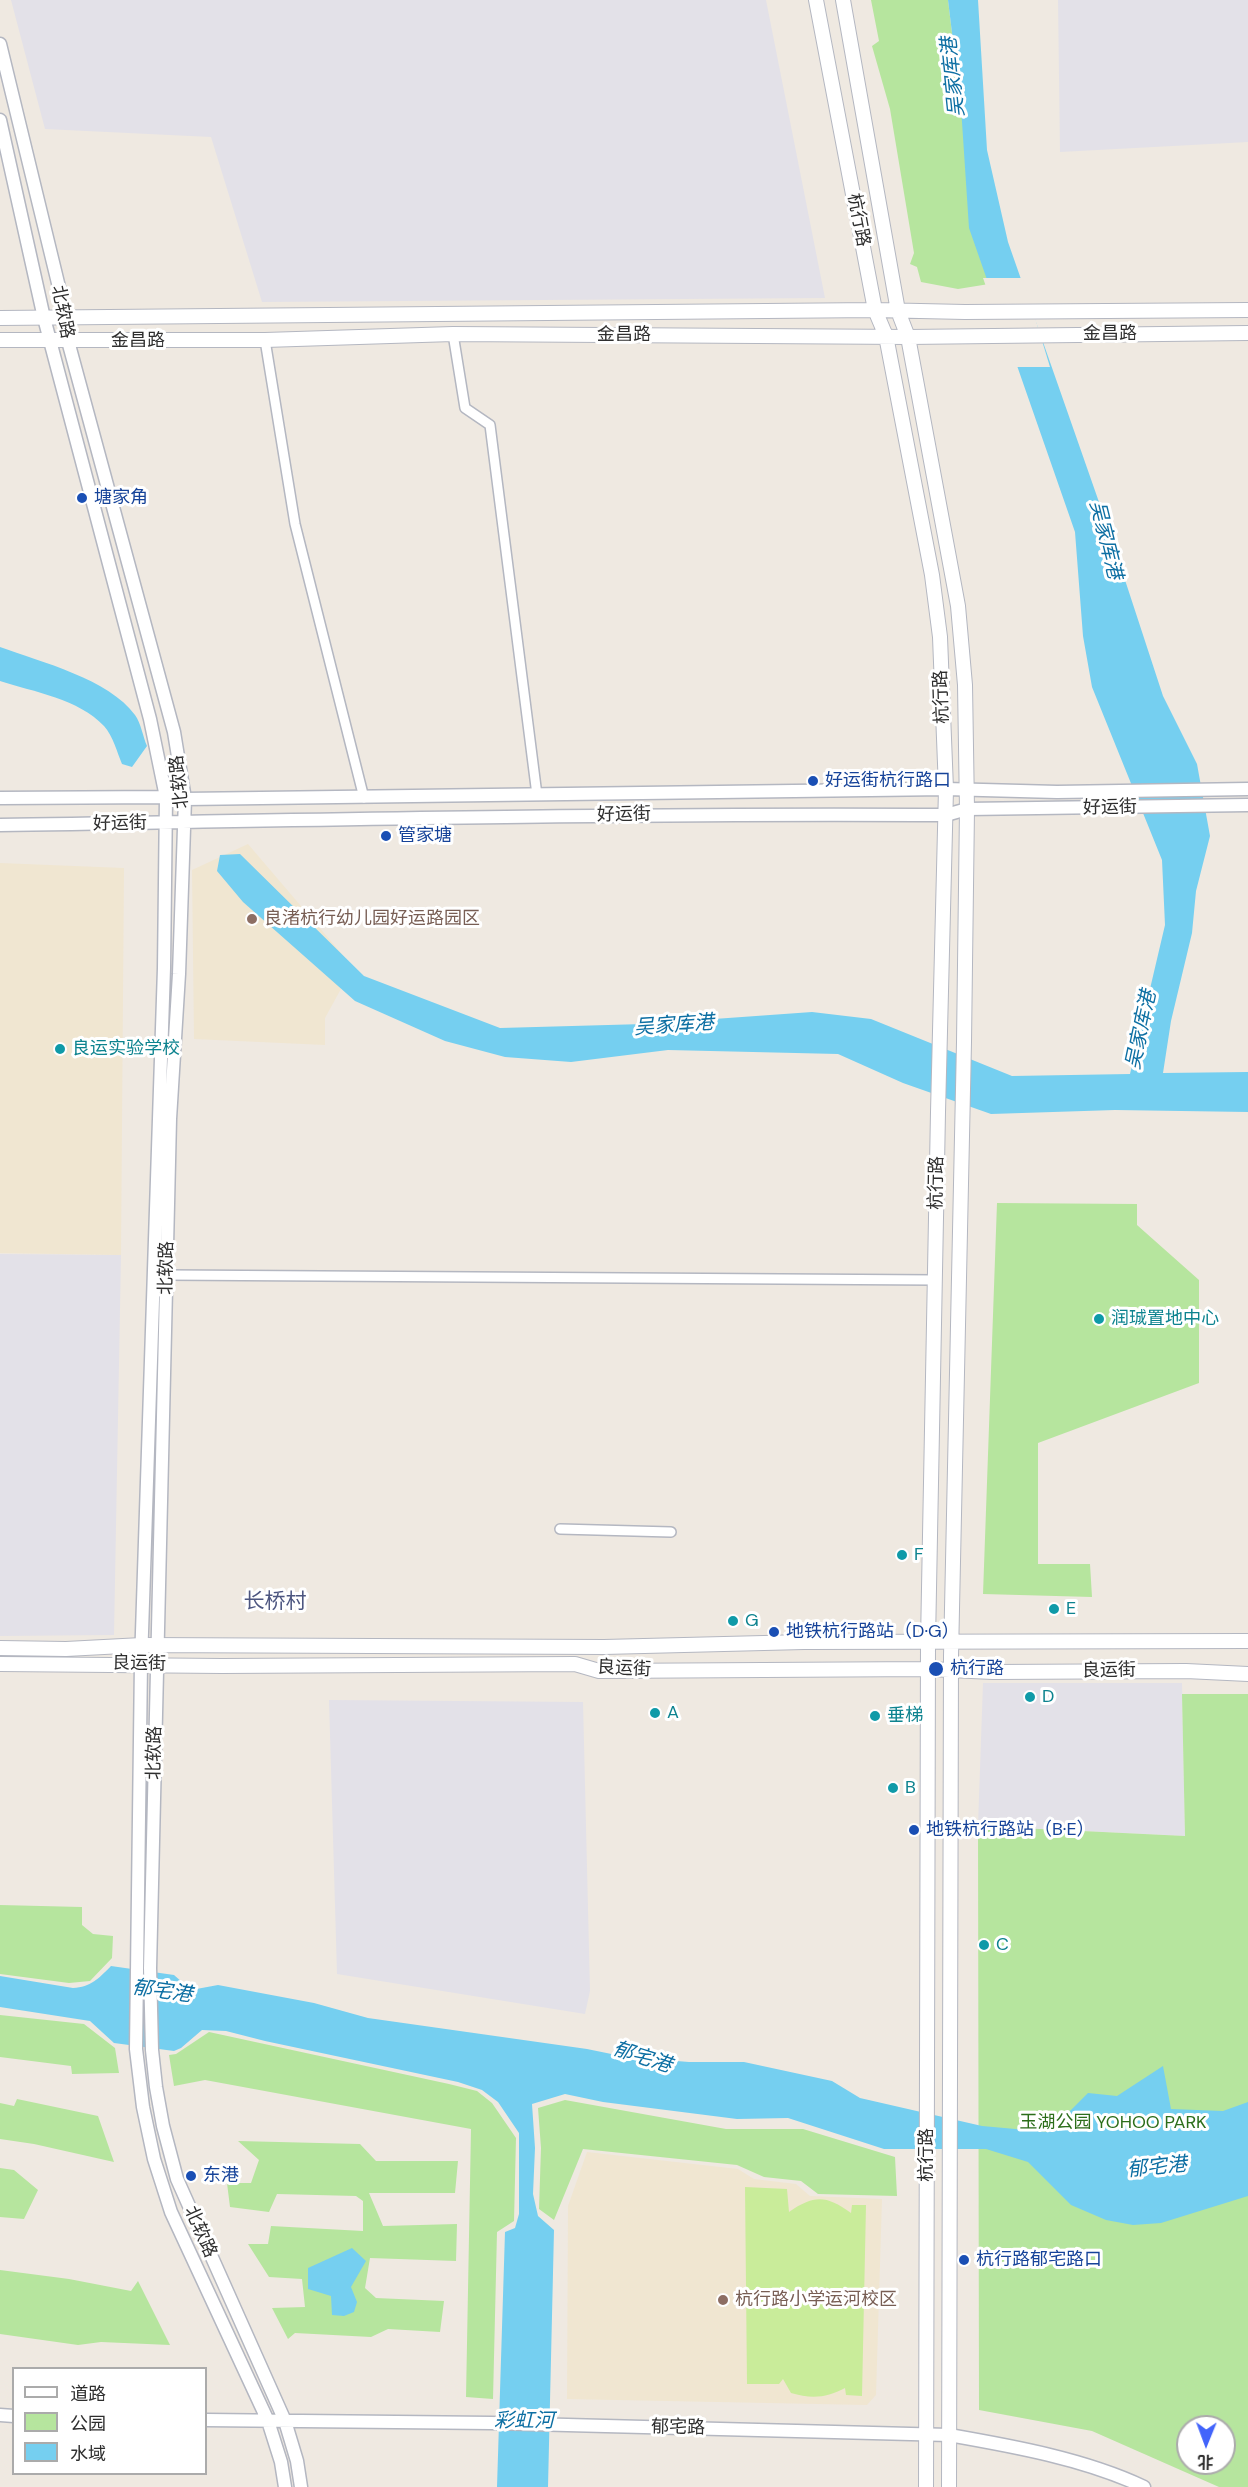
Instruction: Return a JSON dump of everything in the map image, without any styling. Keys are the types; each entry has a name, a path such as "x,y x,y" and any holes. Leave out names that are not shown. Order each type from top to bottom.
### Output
{"main road":[{"name":"杭行路","path":"816,0 875,310 886,336 932,575 940,637 946,814 928,1641 926,2487"},
{"name":"杭行路","path":"843,0 898,311 908,337 958,606 965,685 967,809 964,1042 951,1643 949,2487"},
{"name":"金昌路","path":"0,318 875,310 965,312 1248,310"},
{"name":"金昌路","path":"0,340 265,340 453,334 908,337 1248,333"},
{"name":"良运街","path":"0,1648 66,1649 142,1645 604,1647 928,1641 951,1643 1248,1641"},
{"name":"良运街","path":"0,1664 575,1664 599,1671 951,1669 993,1672 1186,1671 1248,1674"}],"street":[{"name":"北软路","path":"0,44 66,316 68,341 174,732 185,799 179,974 170,1119 150,1968 152,2050 163,2126 177,2179 285,2421 297,2461 301,2487"},
{"name":"北软路","path":"0,120 44,318 150,719 166,796 164,968 141,1664 136,2049 143,2107 154,2159 171,2212 268,2421 281,2462 285,2487"},
{"path":"453,334 465,408 489,425 537,795"},
{"path":"265,340 295,524 364,798"},
{"name":"好运街","path":"0,798 166,796 185,799 364,798 946,789 1131,791 1248,789"},
{"name":"好运街","path":"0,825 701,813 946,814 967,809 1248,805"},
{"path":"167,1275 935,1280"},
{"path":"560,1529 671,1533"},
{"name":"郁宅路","path":"207,2420 491,2423 949,2435 1018,2446 1143,2487"}],"shaded area":[{"path":"11,0 766,0 825,298 262,302 211,137 45,129"},
{"path":"1058,0 1248,0 1248,142 1060,152"},
{"name":"良渚杭行幼儿园好运路园区","path":"248,844 353,967 325,1018 325,1045 194,1039 192,870"},
{"path":"0,863 124,868 121,1255 0,1253"},
{"path":"0,1254 121,1255 114,1635 0,1636"},
{"path":"983,1683 1182,1683 1185,1836 978,1826"},
{"path":"329,1700 583,1702 590,1991 585,2014 337,1974"},
{"name":"杭行路小学运河校区","path":"587,2152 738,2169 754,2179 796,2184 810,2196 882,2199 876,2395 867,2405 567,2399 568,2206"}],"green space":[{"path":"871,0 948,0 961,107 989,284 958,289 921,282 917,267 910,264 914,253 890,109 872,46 879,41"},
{"path":"997,1203 1137,1204 1137,1225 1199,1280 1199,1383 1038,1443 1038,1564 1090,1564 1092,1597 983,1594"},
{"name":"玉湖公园 YOHOO PARK","path":"1182,1694 1248,1694 1248,2487 1219,2487 1192,2475 1236,2475 1236,2415 1176,2415 1176,2468 1092,2431 979,2410 978,1826 1185,1836"},
{"path":"0,1905 82,1907 82,1925 93,1934 113,1936 112,1958 90,1981 69,1983 0,1974"},
{"path":"0,2015 84,2024 115,2048 119,2073 72,2074 71,2066 0,2057"},
{"path":"209,2032 477,2091 492,2103 516,2138 514,2221 497,2232 493,2399 466,2397 471,2129 205,2080 174,2086 169,2055 176,2054"},
{"path":"17,2099 98,2116 114,2162 34,2144 0,2139 0,2103 14,2106"},
{"path":"565,2100 726,2129 803,2129 895,2157 897,2196 818,2194 801,2181 764,2177 737,2165 583,2149 554,2220 539,2209 541,2148 538,2108"},
{"path":"238,2141 360,2144 376,2161 458,2161 455,2193 369,2193 383,2226 457,2224 456,2261 370,2258 365,2288 376,2298 444,2301 440,2332 388,2329 371,2337 295,2333 288,2339 272,2308 305,2307 302,2279 269,2277 248,2244 268,2244 271,2226 363,2231 363,2201 356,2196 277,2194 269,2212 230,2207 227,2183 251,2183 259,2160"},
{"path":"0,2168 14,2170 38,2190 24,2219 0,2217"},
{"path":"745,2187 787,2189 789,2212 806,2202 820,2199 834,2203 851,2213 852,2205 866,2205 862,2396 846,2395 845,2388 825,2396 798,2395 791,2393 783,2379 779,2384 747,2384"},
{"path":"0,2270 69,2279 131,2291 138,2281 170,2345 101,2342 78,2345 0,2334"}],"water":[{"name":"吴家库港","path":"948,0 978,0 987,150 1008,242 1107,525 1163,696 1197,764 1210,836 1196,891 1192,933 1171,1021 1163,1073 1248,1072 1248,1112 1115,1110 991,1114 903,1083 838,1054 668,1050 571,1062 505,1057 445,1041 355,1001 243,902 217,871 220,855 240,854 364,976 500,1028 644,1024 812,1012 871,1019 1012,1076 1130,1074 1165,925 1162,860 1092,687 1083,636 1075,532 969,228 961,107"},
{"path":"0,647 73,673 109,691 123,702 137,718 147,746 132,767 122,764 110,734 94,717 82,709 0,681"},
{"path":"111,1966 174,1975 191,1990 218,1985 314,2003 368,2018 587,2049 626,2057 689,2062 744,2062 832,2081 860,2098 982,2126 1049,2132 1088,2093 1117,2096 1163,2066 1171,2109 1223,2111 1248,2102 1248,2196 1161,2223 1133,2225 1106,2220 1071,2205 1028,2162 986,2149 884,2149 788,2118 737,2119 603,2102 565,2094 532,2104 535,2148 533,2194 538,2216 554,2230 548,2487 497,2487 505,2232 515,2228 519,2214 519,2133 498,2102 482,2090 458,2082 226,2031 202,2030 181,2048 174,2051 114,2043 90,2021 0,2007 0,1976 73,1988 85,1986 94,1981"},
{"path":"352,2248 366,2261 351,2287 357,2302 354,2312 344,2316 332,2315 331,2296 308,2289 308,2268"}],"pier":[{"path":"983,278 1023,278 1050,367 1014,367"}],"place":[{"name":"塘家角","path":"82,498"},
{"name":"好运街杭行路口","path":"813,781"},
{"name":"管家塘","path":"386,836"},
{"name":"良渚杭行幼儿园好运路园区","path":"252,919"},
{"name":"良运实验学校","path":"60,1049"},
{"name":"润珹置地中心","path":"1099,1319"},
{"name":"F","path":"902,1555"},
{"name":"E","path":"1054,1609"},
{"name":"G","path":"733,1621"},
{"name":"地铁杭行路站（D·G）","path":"774,1632"},
{"name":"杭行路","path":"936,1669"},
{"name":"D","path":"1030,1697"},
{"name":"A","path":"655,1713"},
{"name":"垂梯","path":"875,1716"},
{"name":"B","path":"893,1788"},
{"name":"地铁杭行路站（B·E）","path":"914,1830"},
{"name":"C","path":"984,1945"},
{"name":"东港","path":"191,2176"},
{"name":"杭行路郁宅路口","path":"964,2260"},
{"name":"杭行路小学运河校区","path":"723,2300"}],"district":[{"name":"长桥村","path":"275,1602"}],"water label":[{"name":"郁宅港","path":"162,1992"},
{"name":"郁宅港","path":"642,2058"},
{"name":"郁宅港","path":"1157,2168"},
{"name":"彩虹河","path":"524,2422"}]}
